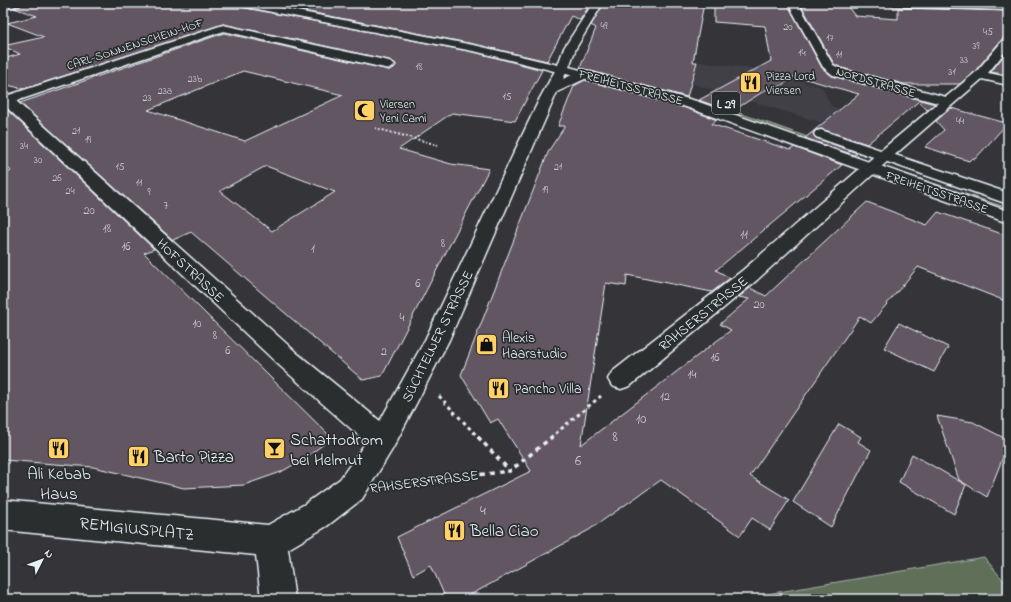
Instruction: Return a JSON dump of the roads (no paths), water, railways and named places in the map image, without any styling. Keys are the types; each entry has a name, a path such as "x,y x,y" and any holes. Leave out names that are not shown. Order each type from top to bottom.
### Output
{"street":[{"path":"3,6 17,3"},
{"name":"FREIHEITSSTRASSE","path":"241,3 478,49 561,62 674,87 740,108"},
{"path":"280,3 486,40"},
{"name":"SÜCHTELNER STRASSE","path":"271,541 316,515 351,489 382,440 419,375 467,276 561,62 598,3"},
{"name":"NORDSTRASSE","path":"793,3 829,68 837,72 948,102"},
{"path":"892,3 1008,7"},
{"name":"CARL-SONNENSCHEIN-HOF","path":"7,104 223,28 389,64"},
{"name":"RAHSERSTRASSE","path":"621,379 750,275 877,162 980,75 1008,41"},
{"path":"561,62 585,74"},
{"name":"FREIHEITSSTRASSE","path":"561,62 585,74 691,104 771,131 1008,199"},
{"path":"980,75 1008,80"},
{"name":"HOFSTRASSE","path":"7,104 289,360 382,440"},
{"name":"FREIHEITSSTRASSE","path":"812,131 877,162 1008,217"},
{"name":"REMIGIUSPLATZ","path":"3,514 271,541"},
{"path":"271,541 277,595 279,599"}],"place":[{"name":"Pizza Lord Viersen","path":"750,83"},
{"name":"Viersen Yeni Cami","path":"365,111"},
{"name":"Alexis Haarstudio","path":"486,345"},
{"name":"Pancho Villa","path":"499,388"},
{"name":"Ali Kebab Haus","path":"59,449"},
{"name":"Schattodrom bei Helmut","path":"275,449"},
{"name":"Barto Pizza","path":"139,456"},
{"name":"Bella Ciao","path":"455,530"}]}
